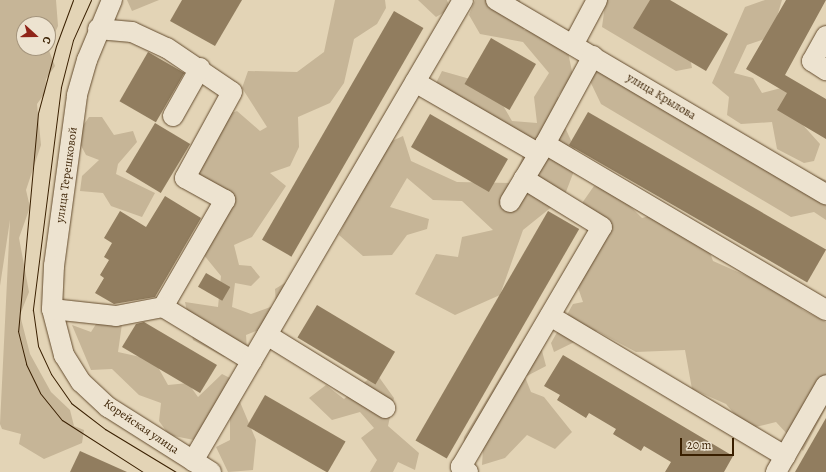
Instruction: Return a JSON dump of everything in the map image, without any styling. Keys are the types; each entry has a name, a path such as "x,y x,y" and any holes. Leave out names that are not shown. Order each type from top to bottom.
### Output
{"street":[{"name":"улица Терешковой","path":"64,355 52,309 54,266 78,96 98,28 112,0"},
{"path":"193,461 462,0"},
{"name":"улица Крылова","path":"496,0 826,194"},
{"path":"573,45 597,0"},
{"path":"98,28 132,32 167,48 200,68 232,92 185,178 225,200 163,307"},
{"path":"826,36 812,61 826,70"},
{"path":"510,202 542,149 593,56"},
{"path":"173,116 200,68"},
{"path":"415,82 542,149 826,310"},
{"path":"468,472 461,467 602,227 524,179"},
{"path":"52,309 116,316 163,307 252,361"},
{"path":"550,316 781,464 826,385"},
{"path":"267,335 385,408"},
{"name":"Корейская улица","path":"64,355 81,382 108,407 211,472"}],"shaded area":[{"path":"0,0 56,0 58,26 56,30 56,16 16,16 16,56 51,56 55,66 46,79 45,93 37,104 41,145 26,190 30,207 19,238 29,292 20,315 30,354 51,392 70,410 74,426 84,430 82,443 44,459 19,444 21,434 2,429 0,424 10,220 0,286"},
{"path":"127,0 159,0 132,11"},
{"path":"335,0 385,0 386,8 377,24 354,39 344,83 330,103 298,117 299,147 290,166 270,173 286,186 252,237 234,245 239,265 251,266 260,277 251,286 235,283 232,307 251,314 276,305 275,289 288,281 282,321 246,335 247,349 224,357 193,340 185,302 218,307 221,276 203,254 226,212 194,192 208,122 237,111 260,131 267,127 242,88 248,71 297,72 324,52"},
{"path":"418,0 447,0 450,9 436,17"},
{"path":"475,0 520,0 524,30 563,29 573,76 558,96 563,123 579,158 564,197 523,230 500,295 455,315 415,294 436,254 458,257 462,237 493,230 462,201 433,200 407,178 390,207 429,219 427,229 407,235 392,255 363,256 339,235 381,146 403,136 411,161 457,182 513,183 529,138 436,83 442,71 491,85 512,121 537,123 534,97 549,73 523,42 480,34 469,15"},
{"path":"602,0 652,0 690,57 692,68 676,71 602,27 605,5"},
{"path":"765,0 782,0 771,37 747,45 734,73 753,78 762,93 785,87 794,115 820,144 814,161 804,163 777,149 772,122 741,124 727,115 729,97 712,83 745,7"},
{"path":"610,60 799,170 826,180 826,220 814,212 791,217 601,104 589,79"},
{"path":"89,117 102,117 114,135 133,131 137,142 118,164 116,174 155,193 142,217 111,206 103,193 80,191 82,176 99,160 86,155 76,136"},
{"path":"594,186 614,190 642,218 665,212 707,244 713,261 781,291 803,310 826,322 826,408 803,451 776,422 747,429 726,404 692,389 685,350 636,352 597,331 554,352 551,343 573,304 583,302 576,282 609,229 580,206"},
{"path":"98,321 122,324 118,352 154,360 168,385 188,383 198,397 222,374 244,385 240,402 256,440 253,470 228,472 216,447 230,440 230,417 194,440 169,435 159,421 161,403 139,395 112,369 91,370 72,325 91,332"},
{"path":"520,344 541,347 546,366 525,377 531,392 544,397 572,432 555,449 527,435 505,458 482,465 483,449 463,450 464,437"},
{"path":"376,373 394,398 388,426 419,453 415,470 398,462 393,472 370,472 377,460 361,438 374,428 360,412 332,420 309,398 326,385 344,399"}],"building":[{"path":"182,0 242,0 215,46 170,21"},
{"path":"650,0 670,0 728,34 706,71 633,28"},
{"path":"786,0 826,0 785,75 826,99 826,139 777,110 787,93 746,69"},
{"path":"394,11 423,28 291,257 262,240"},
{"path":"491,38 536,64 510,110 464,84"},
{"path":"148,52 184,73 156,122 120,101"},
{"path":"588,112 826,249 807,282 569,145"},
{"path":"430,114 508,159 489,192 411,147"},
{"path":"155,123 190,144 161,193 126,172"},
{"path":"165,196 201,218 155,297 114,304 95,293 104,278 100,275 109,260 104,257 112,243 104,238 120,211 146,227"},
{"path":"548,211 579,229 447,458 416,440"},
{"path":"206,273 230,287 222,301 198,287"},
{"path":"317,305 395,352 375,384 297,338"},
{"path":"144,322 217,365 200,393 122,347 136,324"},
{"path":"563,355 733,456 724,472 665,472 671,462 644,446 641,451 613,434 616,429 589,413 586,418 557,400 560,395 544,386"},
{"path":"265,395 346,442 328,472 326,472 247,426"},
{"path":"826,418 826,472 795,472"},
{"path":"80,451 127,472 70,472"}],"tram line":[{"path":"73,0 56,46 38,113 18,331 26,364 40,393 62,420 143,472"},
{"path":"91,0 73,40 61,87 33,310 38,346 51,374 71,403 105,429 176,472"}]}
